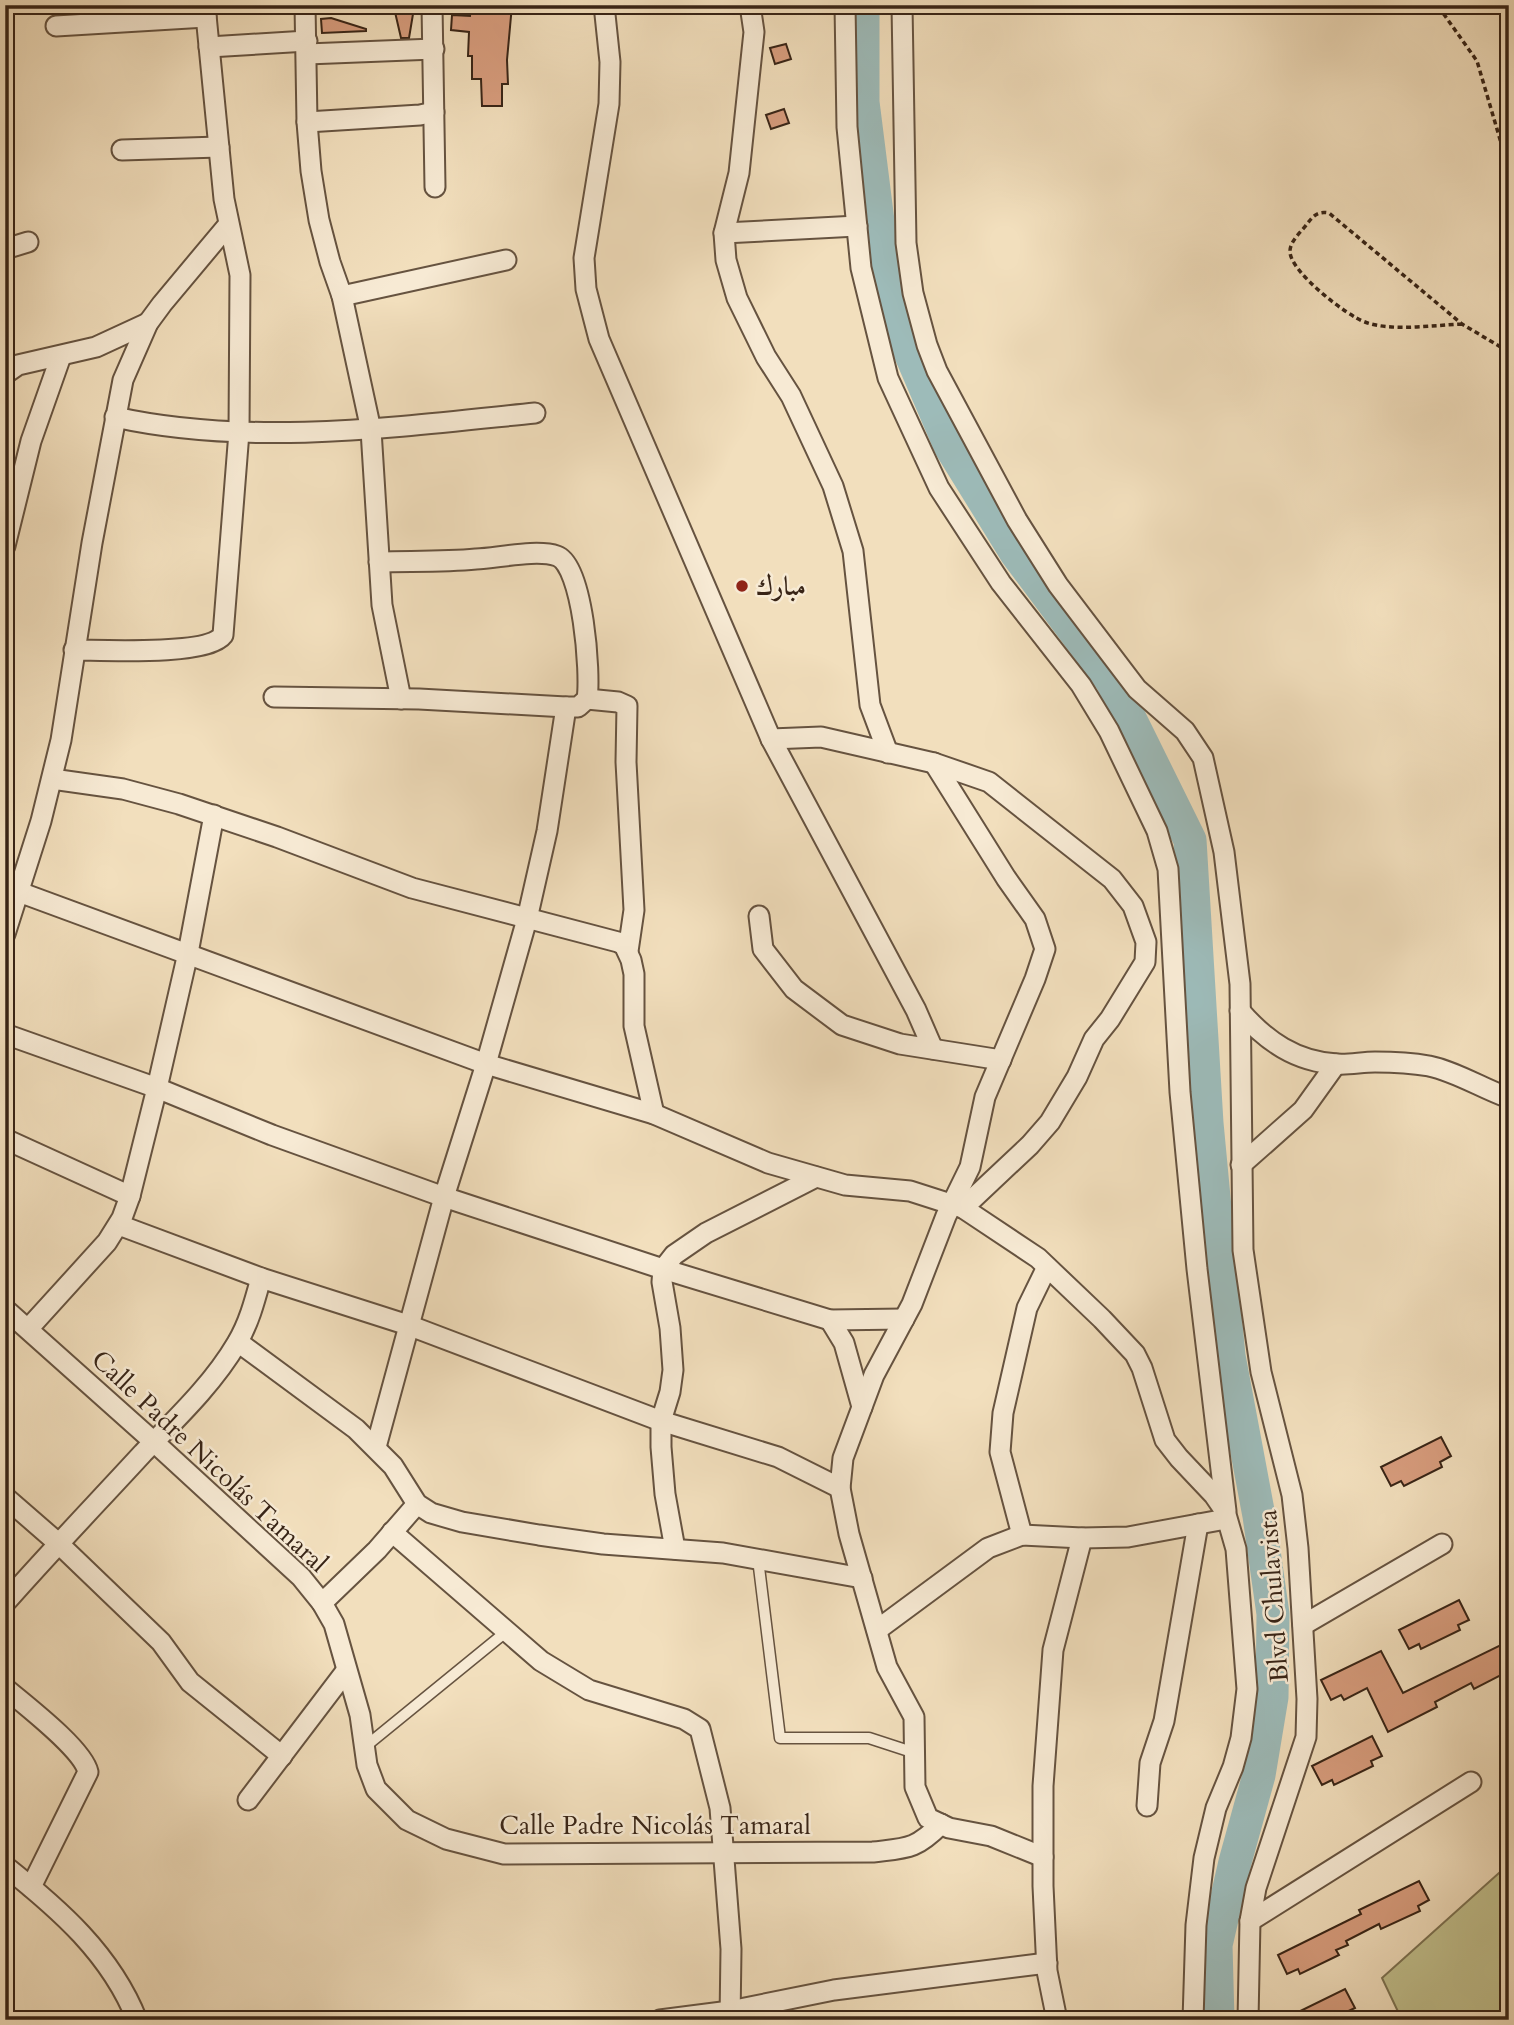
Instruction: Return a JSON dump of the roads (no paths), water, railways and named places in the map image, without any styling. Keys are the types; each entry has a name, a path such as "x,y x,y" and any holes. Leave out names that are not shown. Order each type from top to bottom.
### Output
{"street":[{"path":"305,5 307,122 319,220 342,296 371,430 382,605 401,699"},
{"path":"432,5 435,187"},
{"path":"604,5 610,62 609,104 584,258 586,289 599,339 771,740 916,1010 933,1049"},
{"path":"750,5 754,32 739,173 724,233 726,260 737,298 766,357 791,396 833,486 853,551 870,705 888,752"},
{"path":"845,5 847,127 861,268 888,378 939,488 1001,583 1081,685 1110,731 1157,831 1168,869 1180,1092 1197,1269 1226,1518"},
{"name":"Blvd Chulavista","path":"902,5 906,243 913,293 927,345 952,401 1017,520 1058,585 1137,689 1185,731 1203,758 1224,852 1235,933 1240,1011 1243,1250 1261,1372 1292,1495 1307,1699 1306,1737 1262,1864 1250,1921 1248,2020"},
{"path":"56,26 205,11 228,225 240,275 239,432 223,635 211,645 190,649 74,650"},
{"path":"209,47 434,49"},
{"path":"307,122 434,112"},
{"path":"122,149 219,147"},
{"path":"5,934 52,779 123,380 148,323 228,225"},
{"path":"724,233 857,226"},
{"path":"5,249 28,242"},
{"path":"342,296 506,260"},
{"path":"5,374 18,365 105,344 148,323"},
{"path":"5,546 31,441 61,356"},
{"path":"115,417 159,427 239,432 371,430 535,413"},
{"path":"379,562 473,560 531,554 558,556 567,562 572,572 581,606 587,699"},
{"path":"274,698 401,699 566,707 578,707 587,699 618,702 627,706 626,762 634,910 628,951 634,974 634,1026 654,1114"},
{"path":"376,1447 444,1197 527,919 547,831 566,707"},
{"path":"771,740 821,737 934,763 989,782 1112,879 1133,906 1146,942 1145,962 1110,1019 1094,1039 1077,1077 1050,1122 1030,1145 958,1206"},
{"path":"934,763 1035,919 1045,949 985,1097 970,1167 958,1206 874,1375 843,1458 840,1488 849,1534 887,1667 914,1717 915,1787 928,1818 949,1828 991,1836 1042,1857"},
{"path":"52,779 123,789 214,815 412,888 618,942 628,951"},
{"path":"28,1329 107,1242 119,1225 130,1196 188,953 214,815"},
{"path":"19,892 485,1064 654,1114 768,1163 856,1186 910,1191 958,1206 1038,1258 1135,1354 1165,1440 1214,1495 1226,1518 1236,1549 1247,1689 1241,1738 1233,1767 1216,1808 1203,1858 1193,1961 1193,2020"},
{"path":"759,916 763,949 794,989 842,1025 900,1044 1001,1060"},
{"path":"1240,1011 1258,1032 1280,1048 1305,1058 1336,1064 1375,1062 1428,1066 1463,1077 1509,1098"},
{"path":"5,1034 157,1088 272,1135 444,1197 663,1269 830,1320 904,1319"},
{"path":"1241,1165 1303,1110 1336,1064"},
{"path":"5,1139 130,1196"},
{"path":"675,1549 662,1466 661,1420 670,1392 673,1370 670,1328 662,1282 663,1269 674,1255 706,1233 816,1177"},
{"path":"119,1225 261,1278 408,1325 661,1420 778,1457 840,1488"},
{"path":"1022,1535 1000,1452 1003,1413 1027,1308 1047,1267"},
{"path":"5,1603 198,1394 238,1342 256,1299 261,1278"},
{"name":"Calle Padre Nicolás Tamaral","path":"5,1309 301,1577 322,1603 334,1624 360,1715 367,1765 376,1789 407,1820 446,1839 504,1854 873,1852 912,1848 940,1824"},
{"path":"830,1320 844,1343 862,1407"},
{"path":"238,1342 334,1412 376,1447 393,1466 417,1504 431,1513 463,1522 538,1535 603,1544 723,1553 862,1578"},
{"path":"5,1497 58,1543 160,1642 190,1682 282,1756"},
{"path":"322,1603 377,1550 417,1504"},
{"path":"877,1630 988,1548 1022,1535 1128,1537 1226,1518"},
{"path":"1147,1806 1150,1763 1164,1721 1198,1524"},
{"path":"392,1532 541,1661 589,1689 684,1718 700,1729 720,1808 731,1949 730,2015"},
{"path":"1057,2020 1047,1963 1042,1857 1043,1786 1053,1650 1082,1538"},
{"path":"1303,1625 1442,1544"},
{"path":"248,1800 346,1671"},
{"path":"5,1688 65,1740 84,1762 88,1772 32,1887"},
{"path":"1250,1921 1471,1782"},
{"path":"5,1866 59,1910 91,1945 116,1976 137,2020"},
{"path":"660,2020 730,2015 834,1990 1047,1963"}],"lane":[{"path":"758,1559 780,1738 869,1738 915,1753"},
{"path":"366,1746 507,1631"}],"waterway":[{"path":"863,5 863,102 879,229 905,341 950,446 1016,553 1111,680 1190,840 1207,1123 1229,1356 1259,1516 1273,1614 1272,1697 1259,1775 1216,1945 1218,2020"}],"place":[{"name":"مبارك","path":"742,586"}]}
